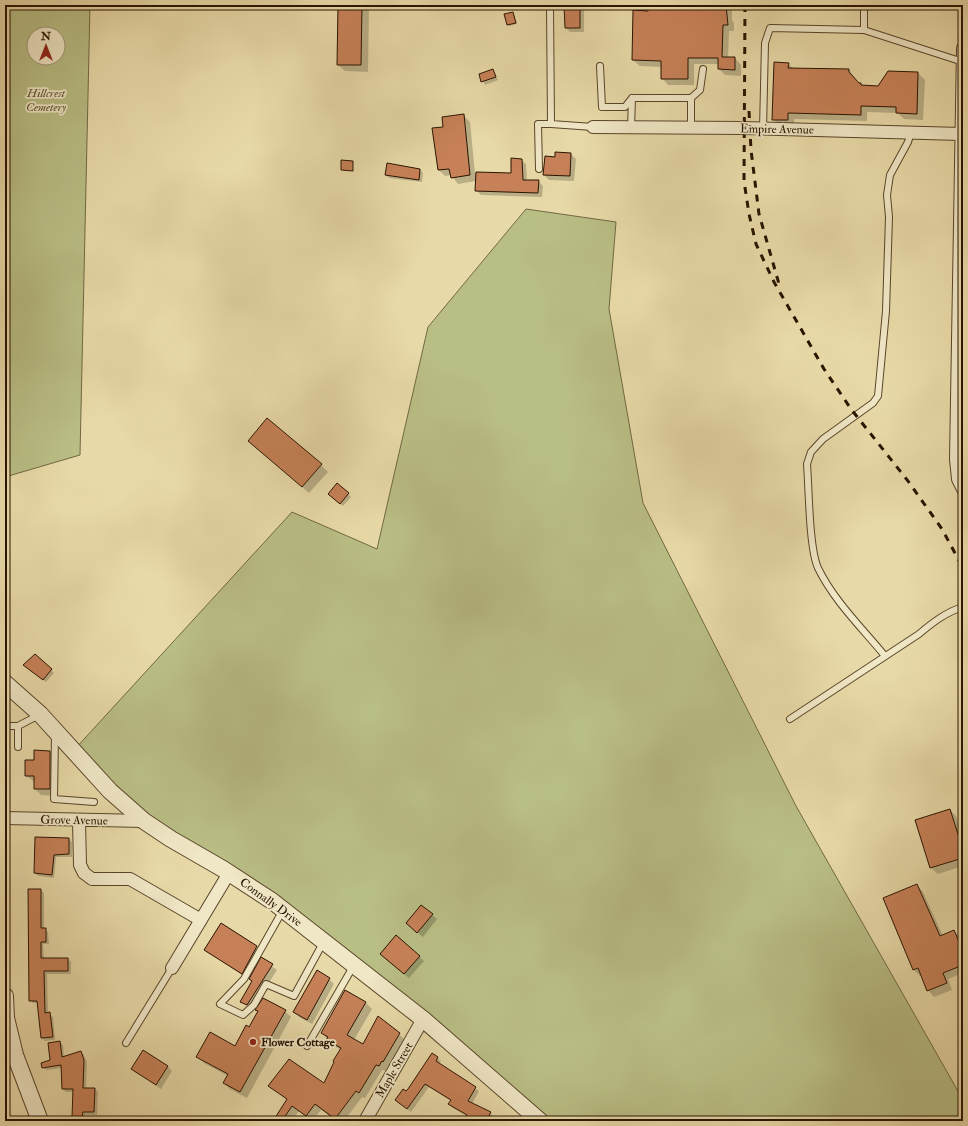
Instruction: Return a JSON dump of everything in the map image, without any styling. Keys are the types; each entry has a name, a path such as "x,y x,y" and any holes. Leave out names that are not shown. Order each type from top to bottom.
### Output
{"street":[{"path":"963,48 960,369 956,459 958,479 963,489"},
{"name":"Empire Avenue","path":"593,128 763,128 961,134"},
{"name":"Connally Drive","path":"5,683 40,714 110,791 144,821 171,840 229,873 283,910 423,1019 540,1121"},
{"name":"Grove Avenue","path":"5,818 79,821 144,821"},
{"path":"79,821 80,865 84,873 92,879 130,879 201,920"},
{"path":"172,968 229,873"},
{"path":"5,996 6,1018 15,1055 40,1121"},
{"name":"Maple Street","path":"365,1121 423,1019"}],"lane":[{"path":"550,5 551,124"},
{"path":"864,5 864,30"},
{"path":"763,128 765,43 770,28 864,30 963,62"},
{"path":"600,66 602,107 625,107 632,98"},
{"path":"632,98 691,98 700,90 703,69"},
{"path":"631,128 632,98"},
{"path":"691,98 691,128"},
{"path":"539,169 538,124 593,128"},
{"path":"885,656 841,603 818,567 814,553 807,464 811,452 823,439 873,403 878,396 887,296 889,217 887,195 890,175 908,142 910,132"},
{"path":"790,719 942,616 954,609 963,607"},
{"path":"5,726 18,726 40,714"},
{"path":"18,726 18,747"},
{"path":"55,730 54,799 94,802"},
{"path":"283,910 244,979 220,1004 243,1015 254,1005 266,984 294,996 324,942"},
{"path":"306,1046 354,965"},
{"path":"126,1043 172,968"}],"green space":[{"name":"Hillcrest Cemetery","path":"5,5 90,5 80,455 5,477"},
{"path":"526,209 616,222 609,309 643,503 796,806 963,1100 963,1121 532,1121 427,1034 284,910 135,820 75,749 292,512 377,549 428,327"}],"building":[{"path":"338,5 362,5 361,65 337,65"},
{"path":"564,5 580,5 580,28 565,28"},
{"path":"648,5 726,5 728,25 723,25 722,57 735,57 735,70 718,69 718,58 688,58 688,79 661,79 661,61 632,60 633,10 648,11"},
{"path":"513,12 516,23 507,25 504,14"},
{"path":"774,62 789,63 788,68 849,69 849,72 859,83 861,83 861,85 878,86 888,71 918,72 917,114 896,113 896,107 861,106 861,115 788,113 788,120 772,120"},
{"path":"493,69 496,77 481,82 479,74"},
{"path":"464,114 470,175 451,178 449,169 438,170 432,128 443,127 442,117"},
{"path":"555,152 571,153 570,176 543,175 545,156 555,157"},
{"path":"511,158 522,159 523,180 539,180 538,193 475,191 476,172 511,173"},
{"path":"341,160 353,161 353,171 341,170"},
{"path":"387,163 420,169 419,180 385,175"},
{"path":"267,418 322,464 302,487 248,441"},
{"path":"337,483 349,493 340,504 328,494"},
{"path":"35,654 52,669 43,680 23,665"},
{"path":"34,750 50,751 50,789 34,789 34,776 25,776 25,760 34,760"},
{"path":"950,809 963,850 963,858 930,868 915,820"},
{"path":"35,837 69,838 69,854 54,855 52,875 34,873"},
{"path":"917,884 940,936 954,930 963,951 963,965 943,973 947,983 927,991 918,968 913,970 883,898"},
{"path":"28,889 41,889 41,928 46,928 46,942 41,942 41,958 68,958 68,971 44,971 45,1013 50,1012 53,1037 41,1038 37,1001 29,1001"},
{"path":"421,905 433,914 417,933 406,923"},
{"path":"221,923 257,946 242,974 204,950"},
{"path":"396,935 420,956 404,974 380,954"},
{"path":"261,957 273,964 247,1005 240,1002 252,981 249,979"},
{"path":"317,970 330,978 307,1020 293,1012"},
{"path":"345,990 366,1002 347,1035 363,1044 378,1016 400,1033 383,1062 382,1061 379,1066 376,1065 359,1093 356,1091 335,1119 315,1104 306,1116 292,1106 282,1121 273,1121 287,1099 268,1086 289,1059 324,1083 334,1062 333,1061 341,1048 326,1040 328,1037 321,1033"},
{"path":"263,998 286,1010 240,1092 223,1083 228,1074 196,1057 210,1032 235,1046 246,1025 249,1027 258,1011 255,1010"},
{"path":"60,1041 62,1057 81,1051 84,1060 83,1088 95,1088 94,1112 83,1112 82,1117 72,1117 73,1089 62,1089 61,1065 42,1068 41,1063 50,1060 48,1043"},
{"path":"143,1050 168,1066 156,1085 131,1069"},
{"path":"432,1053 438,1057 436,1061 476,1087 468,1101 491,1112 486,1121 464,1121 467,1115 448,1104 451,1100 425,1084 407,1109 395,1100 403,1089 406,1091 408,1089"}],"railway":[{"path":"745,5 744,181 749,214 756,244 774,282 824,369 851,409 908,481 942,529 963,568"},
{"path":"749,111 751,150 759,214 779,284"}],"place":[{"name":"Flower Cottage","path":"253,1042"}]}
